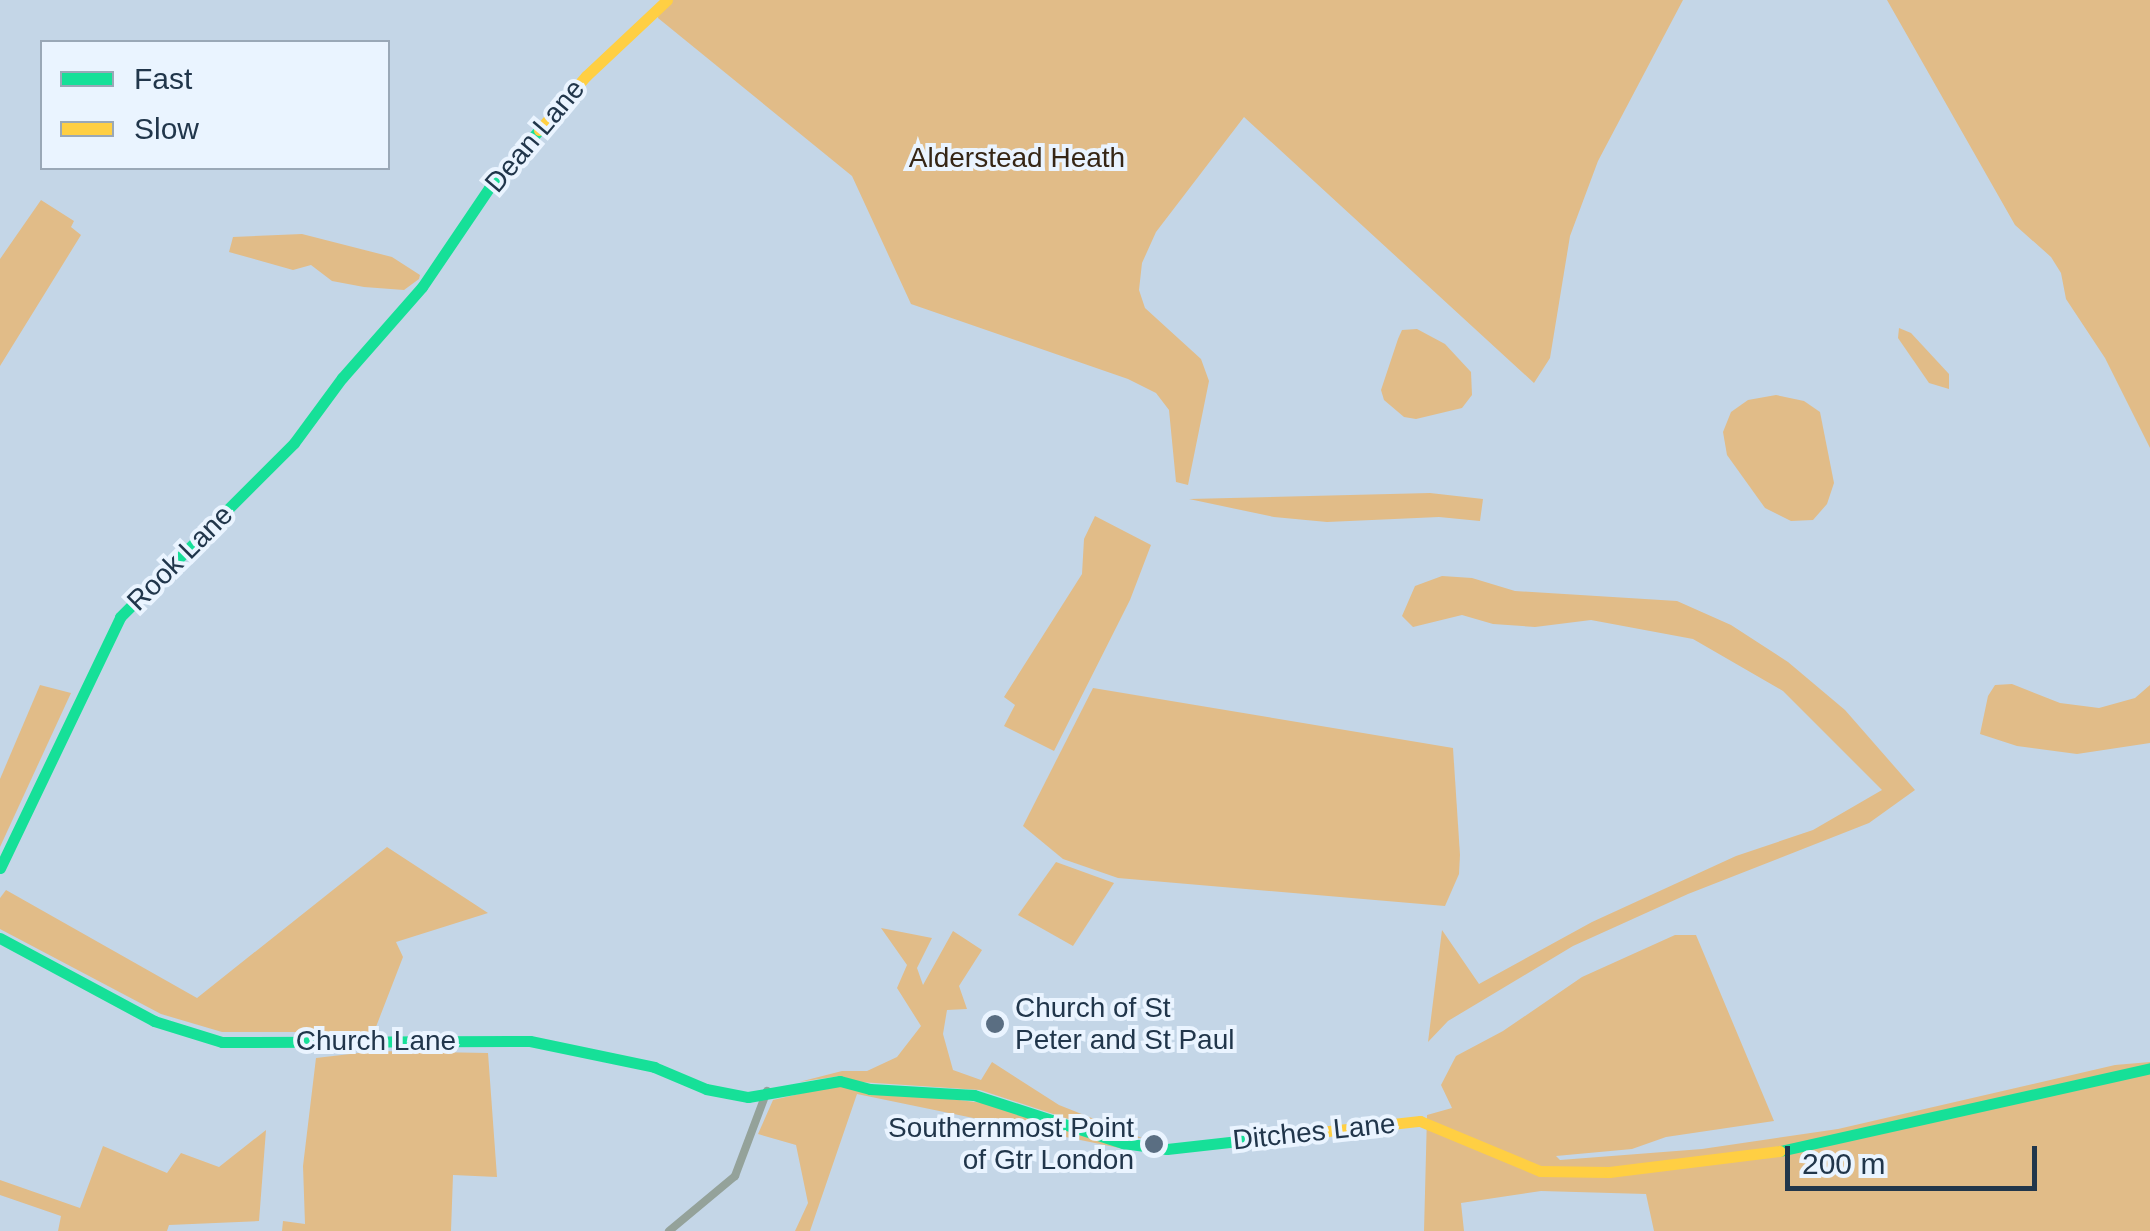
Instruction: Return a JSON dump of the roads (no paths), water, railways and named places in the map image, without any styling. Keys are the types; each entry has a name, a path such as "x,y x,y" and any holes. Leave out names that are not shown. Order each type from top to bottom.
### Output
{"street":[{"name":"Dean Lane","path":"422,287 489,188 586,76 667,0"},
{"name":"Rook Lane","path":"0,868 120,617 294,443 342,378 422,287"},
{"name":"Church Lane","path":"0,938 154,1022 222,1042 530,1041 654,1067 706,1089 748,1098 767,1091"},
{"name":"Ditches Lane","path":"767,1091 840,1081 870,1089 974,1095 1046,1114 1122,1143 1167,1149 1420,1121 1540,1170 1610,1172 1800,1149 2150,1068"},
{"path":"669,1231 735,1176 767,1091"}],"place":[{"name":"Church of St Peter and St Paul","path":"995,1024"},
{"name":"Southernmost Point of Gtr London","path":"1154,1144"}],"park label":[{"name":"Alderstead Heath","path":"1017,158"}]}
